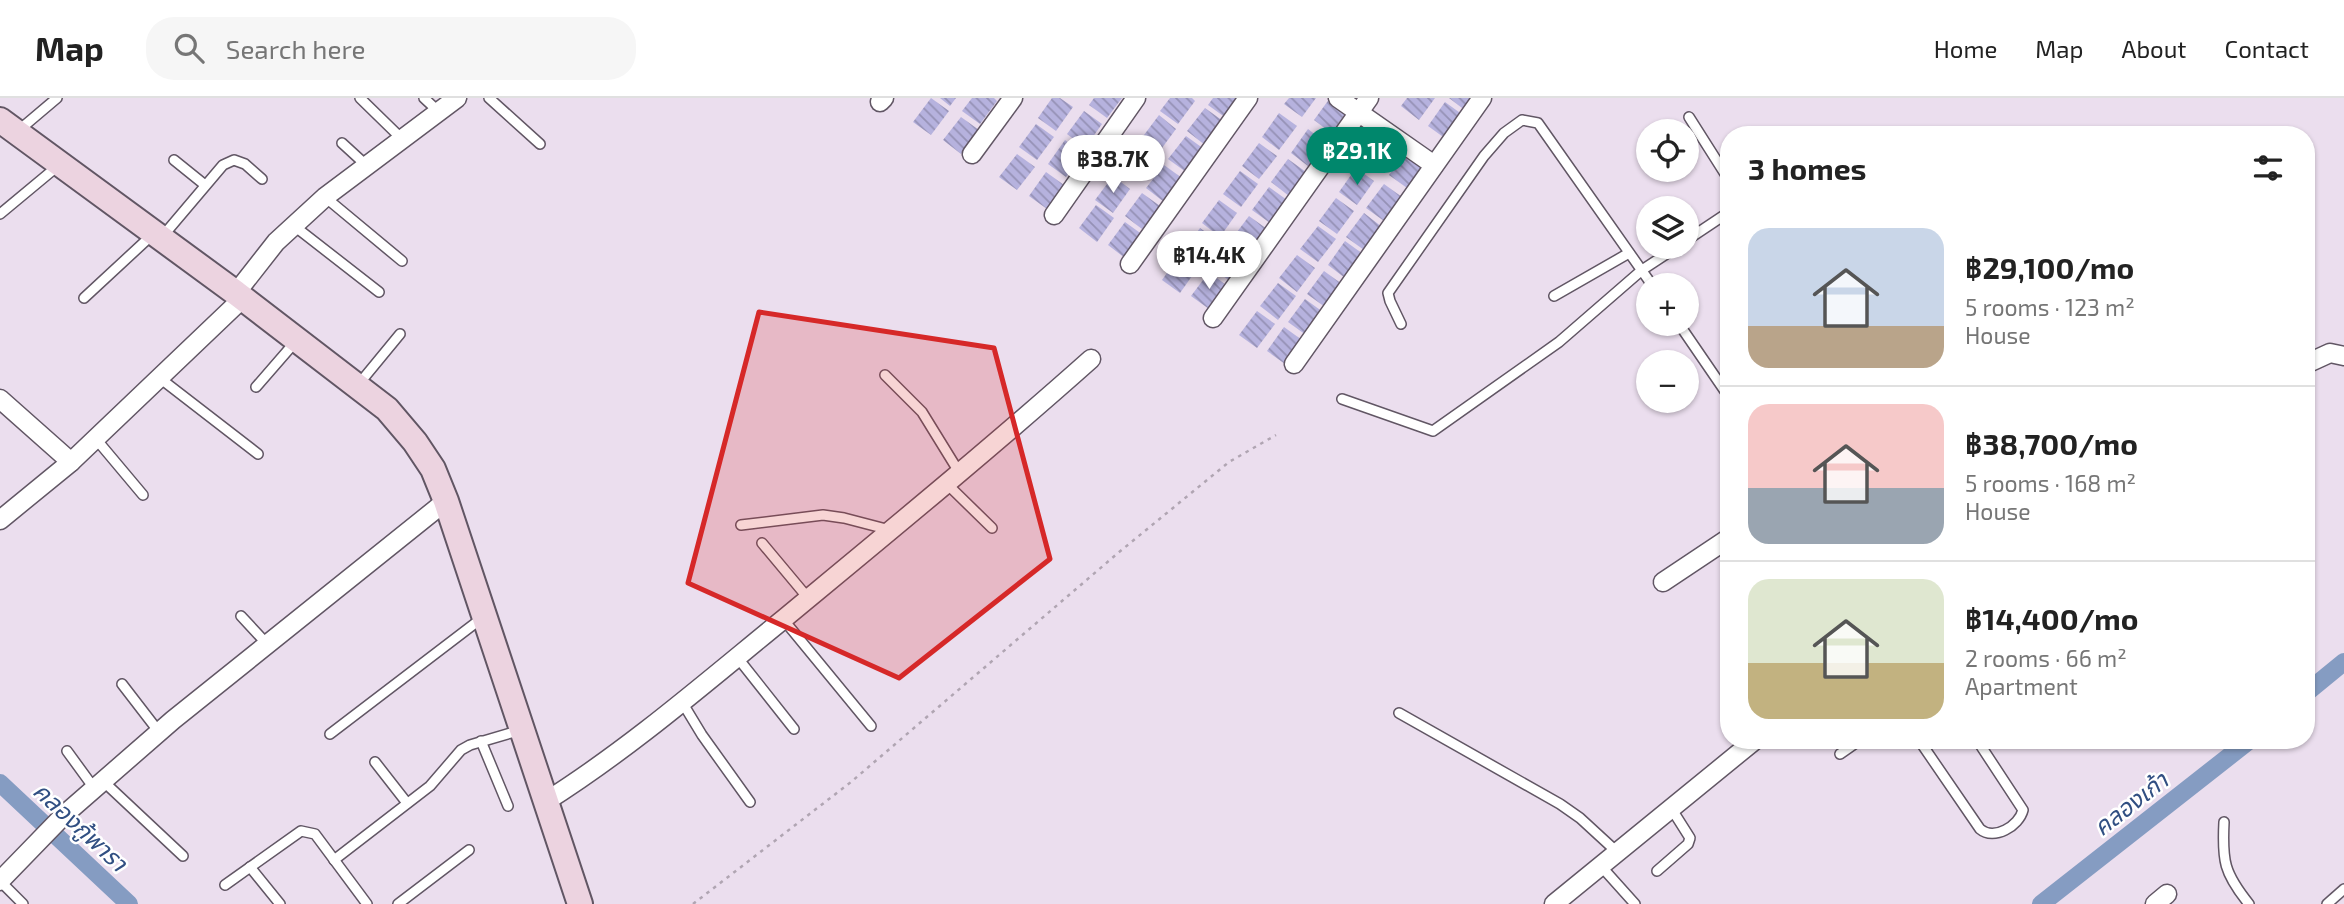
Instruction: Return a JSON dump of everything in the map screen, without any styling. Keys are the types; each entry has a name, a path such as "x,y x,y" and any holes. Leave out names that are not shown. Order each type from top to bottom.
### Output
{"street":[{"path":"0,520 71,462 160,379 240,296 276,242 293,225 324,197 457,98"},
{"path":"972,154 1013,98"},
{"path":"1054,215 1136,98"},
{"path":"1130,264 1248,98"},
{"path":"1338,98 1364,105 1434,165"},
{"path":"1294,364 1482,98"},
{"path":"1213,318 1364,105"},
{"path":"8,126 240,296 387,409 415,442 433,469 446,500 580,904"},
{"path":"2315,360 2330,353 2344,356"},
{"path":"545,802 618,753 682,702 953,478 1091,359"},
{"path":"0,399 71,462"},
{"path":"0,881 64,815 159,732 446,500"},
{"path":"1663,582 1720,544"},
{"path":"1553,904 1744,749"}],"lane":[{"path":"8,126 57,98"},
{"path":"360,98 402,139"},
{"path":"424,98 439,113"},
{"path":"489,98 540,145"},
{"path":"1689,117 1720,166"},
{"path":"1401,324 1388,293 1484,156 1504,133 1522,121 1538,123 1644,273"},
{"path":"342,143 366,165"},
{"path":"174,160 205,186"},
{"path":"84,298 158,235 223,164 234,160 245,164 262,178"},
{"path":"0,214 60,164"},
{"path":"324,197 402,261"},
{"path":"1699,232 1720,218"},
{"path":"293,225 379,292"},
{"path":"1554,296 1629,253"},
{"path":"1342,399 1433,432 1559,342 1642,270 1659,259"},
{"path":"357,386 400,334"},
{"path":"1686,336 1720,384"},
{"path":"256,387 297,340"},
{"path":"885,375 927,419 953,478 992,528"},
{"path":"160,379 258,454"},
{"path":"96,439 143,495"},
{"path":"741,525 822,515 890,530"},
{"path":"762,543 808,598"},
{"path":"241,616 267,645"},
{"path":"331,734 484,617"},
{"path":"783,619 871,726"},
{"path":"737,657 793,729"},
{"path":"122,684 159,732"},
{"path":"682,702 750,802"},
{"path":"1399,713 1560,804 1580,818 1617,852"},
{"path":"334,860 440,776 461,750 481,741 522,730"},
{"path":"481,741 508,806"},
{"path":"1840,754 1847,749"},
{"path":"1925,749 1980,828 1987,834 1996,835 2020,818 2023,810 1983,749"},
{"path":"67,751 99,785 183,856"},
{"path":"375,762 407,803"},
{"path":"1657,871 1688,844 1690,838 1671,808"},
{"path":"2224,822 2225,869 2249,904"},
{"path":"225,885 301,831 309,831 315,834 367,904"},
{"path":"398,904 469,850"},
{"path":"1600,865 1635,904"},
{"path":"250,867 280,904"},
{"path":"0,881 23,904"},
{"path":"2327,904 2344,889"}],"path":[{"path":"693,904 851,782 1118,553 1229,462 1276,435"}],"highlighted area":[{"path":"759,312 994,348 1050,559 899,678 688,583"}],"building":[{"path":"931,98 949,111 931,135 913,122"},
{"path":"940,98 956,98 950,106"},
{"path":"972,98 994,98 997,101 980,124 962,111"},
{"path":"1052,98 1060,98 1073,107 1056,131 1038,118"},
{"path":"1094,98 1122,98 1107,118 1089,105"},
{"path":"1170,98 1192,98 1195,101 1178,124 1160,111"},
{"path":"1213,98 1241,98 1226,118 1208,105"},
{"path":"1289,98 1316,98 1302,117 1284,104"},
{"path":"1330,98 1349,109 1331,133 1314,120"},
{"path":"1407,98 1435,98 1419,120 1401,106"},
{"path":"1449,98 1476,98 1466,111"},
{"path":"1445,102 1463,115 1446,139 1428,126"},
{"path":"1205,108 1223,121 1205,145 1187,131"},
{"path":"1084,111 1102,124 1085,148 1067,134"},
{"path":"1279,113 1297,126 1279,150 1262,137"},
{"path":"1159,115 1176,129 1159,152 1141,139"},
{"path":"961,117 979,130 961,154 943,140"},
{"path":"1036,124 1054,137 1037,160 1019,147"},
{"path":"1308,129 1326,143 1308,166 1291,153"},
{"path":"1379,135 1397,148 1380,172 1362,159"},
{"path":"1186,136 1204,149 1186,172 1168,159"},
{"path":"1065,140 1083,154 1066,177 1048,164"},
{"path":"1259,143 1277,156 1259,179 1242,166"},
{"path":"1136,144 1154,158 1137,181 1119,168"},
{"path":"1406,151 1424,164 1407,188 1389,175"},
{"path":"1017,154 1035,167 1017,190 999,177"},
{"path":"1288,159 1306,172 1289,196 1271,182"},
{"path":"1164,165 1182,178 1164,202 1146,188"},
{"path":"1356,168 1374,181 1357,205 1339,192"},
{"path":"1240,171 1258,184 1241,207 1223,194"},
{"path":"1046,172 1064,185 1047,209 1029,196"},
{"path":"1113,176 1130,189 1113,213 1095,200"},
{"path":"1384,184 1402,197 1384,221 1366,208"},
{"path":"1269,187 1287,200 1270,223 1252,210"},
{"path":"1142,193 1160,206 1142,229 1125,216"},
{"path":"1336,198 1354,211 1337,234 1319,221"},
{"path":"1219,200 1237,213 1220,237 1202,223"},
{"path":"1096,205 1114,218 1097,242 1079,228"},
{"path":"1364,213 1382,227 1364,250 1346,237"},
{"path":"1249,216 1267,229 1249,253 1231,240"},
{"path":"1125,222 1143,235 1125,258 1108,245"},
{"path":"1318,226 1336,239 1318,262 1300,249"},
{"path":"1200,228 1218,241 1201,265 1183,252"},
{"path":"1345,241 1363,254 1345,278 1328,265"},
{"path":"1229,244 1247,257 1230,281 1212,268"},
{"path":"1297,255 1315,268 1297,292 1279,278"},
{"path":"1179,256 1197,269 1180,293 1162,280"},
{"path":"1324,271 1342,284 1325,307 1307,294"},
{"path":"1209,272 1226,285 1209,309 1191,296"},
{"path":"1278,283 1296,296 1278,320 1260,306"},
{"path":"1305,299 1323,312 1306,335 1288,322"},
{"path":"1257,311 1275,324 1257,348 1239,335"},
{"path":"1284,327 1302,340 1285,364 1267,351"}],"waterway":[{"name":"คลองเก้า","path":"2315,686 2344,662"},
{"name":"คลองเก้า","path":"2041,904 2239,749"},
{"name":"คลองกู้พารา","path":"0,783 129,904"}]}
